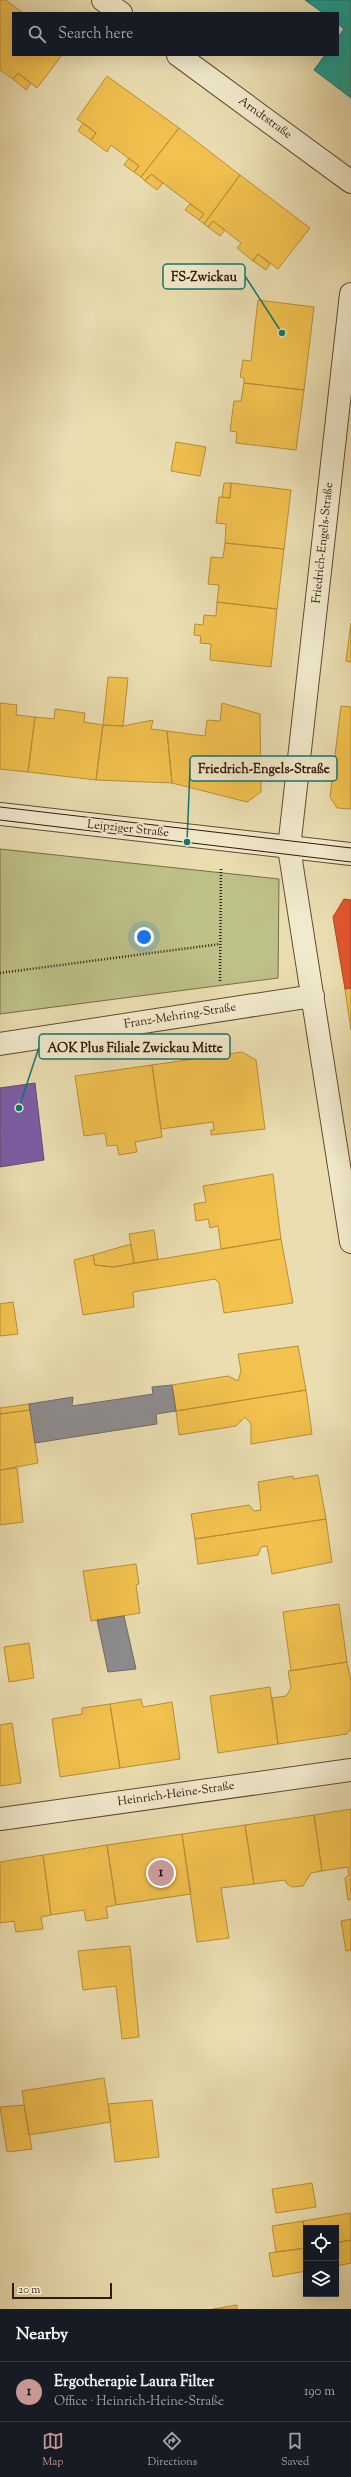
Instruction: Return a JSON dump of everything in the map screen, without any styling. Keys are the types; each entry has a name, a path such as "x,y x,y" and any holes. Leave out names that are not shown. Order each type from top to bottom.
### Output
{"street":[{"path":"103,0 120,12"},
{"name":"Arndtstraße","path":"179,56 351,182"},
{"name":"Friedrich-Engels-Straße","path":"351,294 289,848 351,1242"},
{"name":"Leipziger Straße","path":"0,814 351,854"},
{"name":"Franz-Mehring-Straße","path":"0,1044 313,996"},
{"name":"Heinrich-Heine-Straße","path":"0,1819 351,1770"}],"path":[{"path":"220,1010 221,839"},
{"path":"0,973 220,944"}],"green space":[{"path":"0,849 279,879 278,978 0,1014"}],"building: Homes":[{"path":"0,0 6,0 22,12 12,12 12,56 61,56 37,88 18,73 13,79 0,70"},
{"path":"18,73 31,83 26,90 13,79"},
{"path":"107,76 179,128 141,177 134,172 139,166 111,145 107,152 91,140 96,133 77,119"},
{"path":"83,123 96,133 91,140 78,131"},
{"path":"179,128 240,175 204,224 199,220 204,214 151,174 145,181 141,177"},
{"path":"129,158 139,166 134,172 124,165"},
{"path":"151,174 163,183 157,190 145,181"},
{"path":"240,175 310,228 278,269 258,254 253,261 237,248 241,243 213,221 208,227 204,224"},
{"path":"190,204 204,214 199,220 185,210"},
{"path":"213,221 225,230 220,236 208,227"},
{"path":"258,254 270,264 266,270 253,261"},
{"path":"258,300 314,307 304,390 244,383 244,378 240,377 243,360 251,361"},
{"path":"244,383 304,390 296,450 236,443 237,432 230,431 234,401 241,401"},
{"path":"176,442 206,447 200,476 171,471"},
{"path":"224,483 231,483 230,498 222,497"},
{"path":"231,483 291,490 284,549 225,543 226,524 216,523 219,497 230,498"},
{"path":"225,543 284,549 277,609 217,602 219,585 208,584 211,557 223,558"},
{"path":"217,602 277,609 271,667 210,660 211,644 200,643 201,636 194,635 195,624 203,625 204,615 216,616"},
{"path":"351,623 351,662 346,661"},
{"path":"108,677 128,678 123,726 103,725"},
{"path":"0,703 17,705 16,715 35,717 28,772 0,769"},
{"path":"222,703 260,714 261,792 247,802 172,783 167,731 205,736 207,720 220,721"},
{"path":"341,706 351,707 351,809 337,808 330,797"},
{"path":"55,709 85,713 84,722 103,725 96,780 28,772 35,717 54,719"},
{"path":"153,720 151,729 167,731 172,783 96,780 103,725 123,726"},
{"path":"351,988 351,1030 345,989"},
{"path":"242,1052 256,1060 265,1129 211,1135 211,1130 214,1130 213,1122 161,1129 152,1065"},
{"path":"152,1065 162,1137 135,1142 137,1152 119,1155 117,1145 107,1146 105,1133 84,1136 75,1076"},
{"path":"273,1174 281,1239 221,1249 218,1226 210,1228 208,1219 196,1221 194,1204 206,1202 203,1186"},
{"path":"154,1230 158,1259 134,1263 129,1234"},
{"path":"281,1239 293,1303 224,1313 219,1283 215,1279 133,1292 134,1307 83,1315 74,1260 93,1255 95,1265 113,1267"},
{"path":"131,1244 134,1263 113,1267 95,1265 93,1255"},
{"path":"13,1302 18,1334 0,1336 0,1304"},
{"path":"298,1346 306,1390 176,1411 172,1385 228,1376 238,1381 241,1371 238,1354"},
{"path":"306,1390 312,1434 251,1444 251,1424 245,1417 236,1426 179,1435 176,1411"},
{"path":"29,1404 30,1410 0,1414 0,1408"},
{"path":"30,1410 38,1463 0,1470 0,1414"},
{"path":"17,1468 23,1522 0,1525 0,1470"},
{"path":"318,1475 326,1519 195,1539 191,1514 249,1505 254,1511 261,1510 258,1482 293,1476 293,1479"},
{"path":"326,1519 332,1562 272,1574 267,1546 261,1547 258,1555 198,1564 195,1539"},
{"path":"136,1564 139,1584 136,1585 140,1613 91,1621 83,1571"},
{"path":"339,1604 347,1662 291,1671 283,1612"},
{"path":"29,1643 34,1678 9,1682 4,1647"},
{"path":"347,1662 351,1681 351,1729 347,1734 278,1744 272,1698 286,1696 291,1688 288,1671"},
{"path":"270,1687 278,1744 218,1753 210,1696"},
{"path":"141,1699 143,1707 172,1702 180,1759 120,1768 110,1704"},
{"path":"110,1704 120,1768 60,1777 52,1719 82,1714 82,1708"},
{"path":"12,1723 21,1783 0,1786 0,1725"},
{"path":"351,1809 351,1899 348,1900 345,1878 349,1875 348,1867 322,1871 314,1815"},
{"path":"314,1815 322,1871 311,1873 303,1886 292,1887 286,1883 285,1880 254,1884 245,1825"},
{"path":"245,1825 254,1884 221,1888 229,1938 197,1942 182,1834"},
{"path":"182,1834 191,1894 116,1905 107,1845"},
{"path":"107,1845 116,1905 106,1907 108,1918 86,1921 84,1910 51,1915 43,1855"},
{"path":"43,1855 51,1915 41,1917 43,1929 16,1932 14,1921 0,1923 0,1862"},
{"path":"351,1919 351,1950 346,1951 341,1921"},
{"path":"130,1946 139,2037 122,2039 116,1986 83,1990 78,1951"},
{"path":"104,2078 111,2122 29,2135 22,2091"},
{"path":"152,2100 159,2157 115,2162 108,2104"},
{"path":"24,2105 32,2149 7,2152 0,2107"},
{"path":"312,2183 316,2207 276,2213 272,2189"},
{"path":"351,2213 351,2240 339,2242 339,2225 304,2225 303,2221"},
{"path":"303,2221 303,2248 276,2252 272,2226"},
{"path":"351,2240 351,2263 339,2265 339,2242"},
{"path":"303,2248 303,2272 273,2277 269,2253"},
{"path":"237,2305 237,2309 213,2309"}],"building: Shops":[{"path":"344,899 351,900 351,988 345,989 333,917"}],"building: Offices":[{"path":"35,1083 44,1160 0,1167 0,1088"}],"building: Public":[{"path":"305,0 351,0 351,98 314,70 324,56 339,56 339,36 344,29 339,25 339,12 322,12"}],"building: Industry":[{"path":"172,1385 176,1411 156,1414 157,1424 35,1443 29,1404 73,1397 72,1406 153,1394 152,1387"},
{"path":"124,1616 136,1669 108,1672 97,1620"}],"tram line":[{"path":"0,807 351,848"},
{"path":"0,820 351,862"}],"place":[{"name":"FS-Zwickau","path":"282,333"},
{"name":"Friedrich-Engels-Straße","path":"187,842"},
{"name":"AOK Plus Filiale Zwickau Mitte","path":"19,1108"},
{"name":"Ergotherapie Laura Filter","path":"161,1873"}]}
